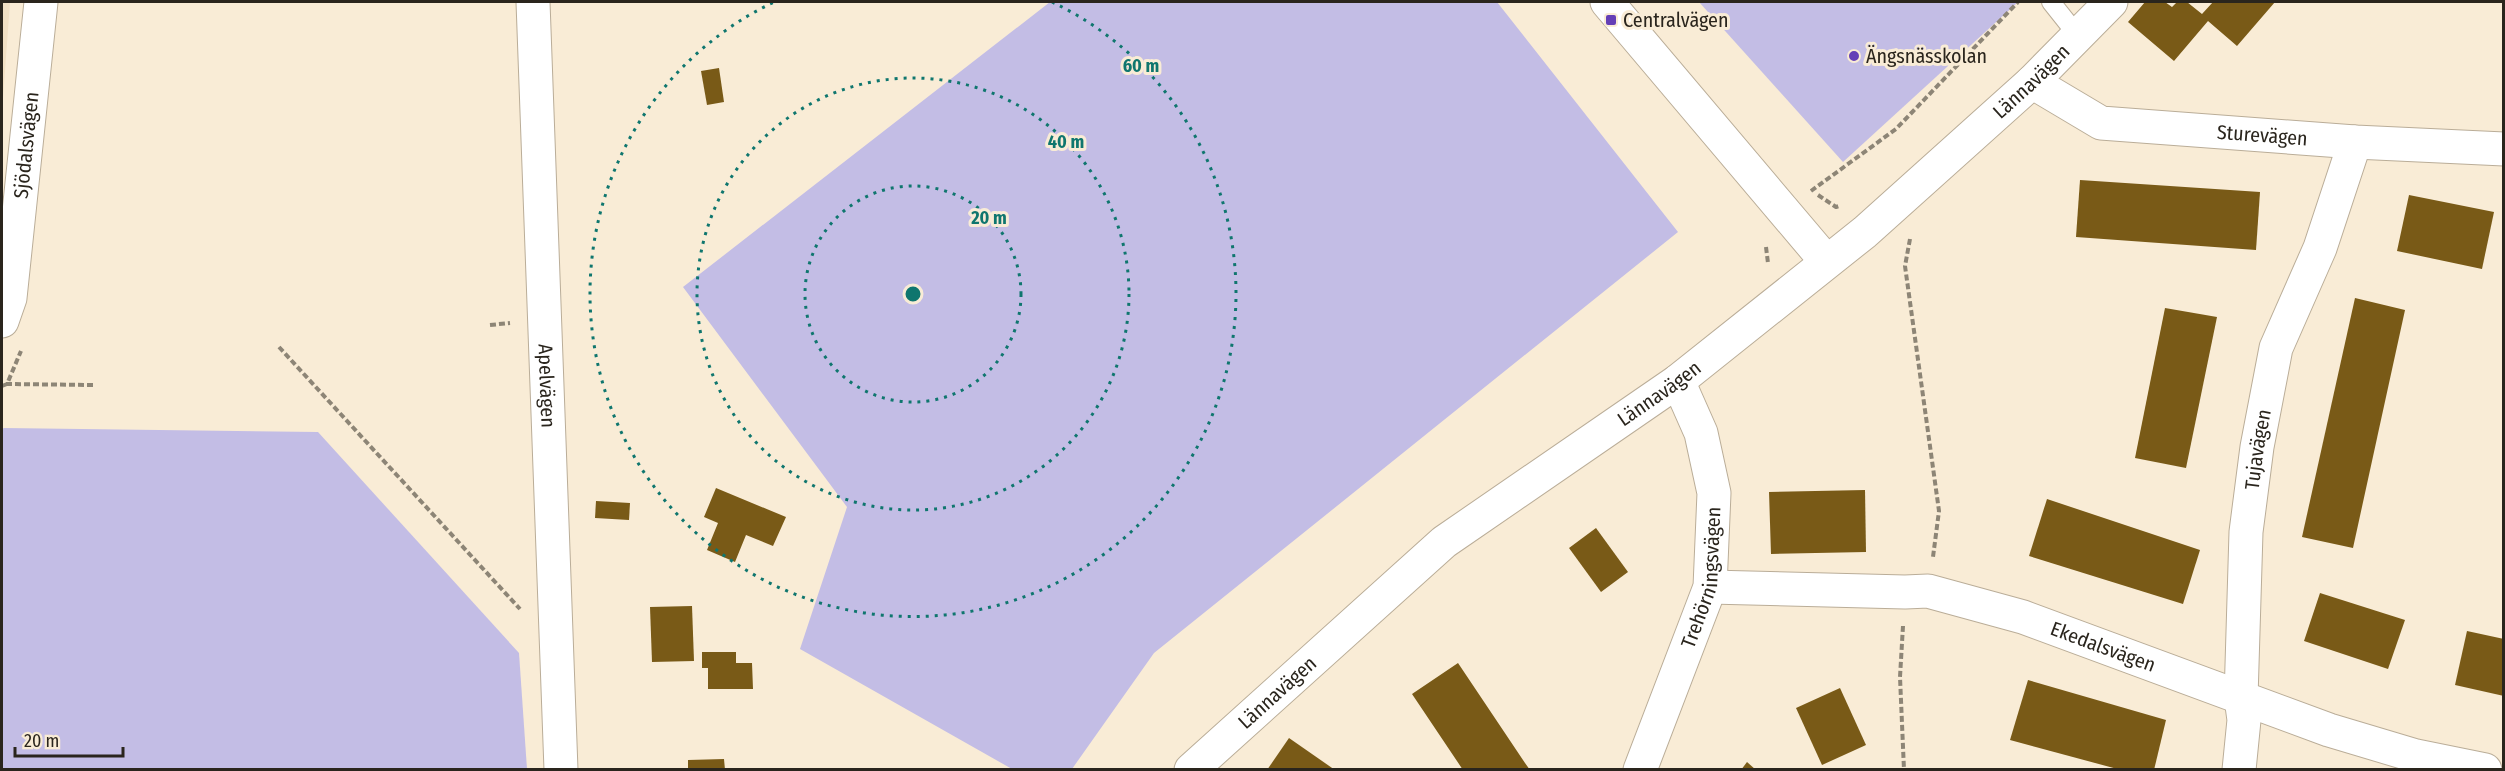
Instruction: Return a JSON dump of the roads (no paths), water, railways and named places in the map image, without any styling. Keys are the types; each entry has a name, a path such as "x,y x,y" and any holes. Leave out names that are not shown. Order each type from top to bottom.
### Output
{"street":[{"name":"Sjödalsvägen","path":"2,321 10,298 41,2"},
{"name":"Apelvägen","path":"533,2 561,770"},
{"path":"1607,2 1826,261"},
{"name":"Lännavägen","path":"1191,770 1444,542 1678,381 1865,232 2032,82 2111,2"},
{"name":"Sturevägen","path":"2032,82 2101,123 2355,142 2504,149"},
{"name":"Tujavägen","path":"2239,770 2244,720 2241,698 2246,532 2257,447 2276,348 2320,248 2355,142"},
{"name":"Trehörningsvägen","path":"1640,770 1710,587 1714,493 1701,433 1678,381"},
{"name":"Ekedalsvägen","path":"1710,587 1916,592 2023,617 2329,730 2416,756 2485,770"}],"lane":[{"path":"2051,2 2078,36"}],"place":[{"name":"Centralvägen","path":"1611,20"},
{"name":"Ängsnässkolan","path":"1854,56"}]}
